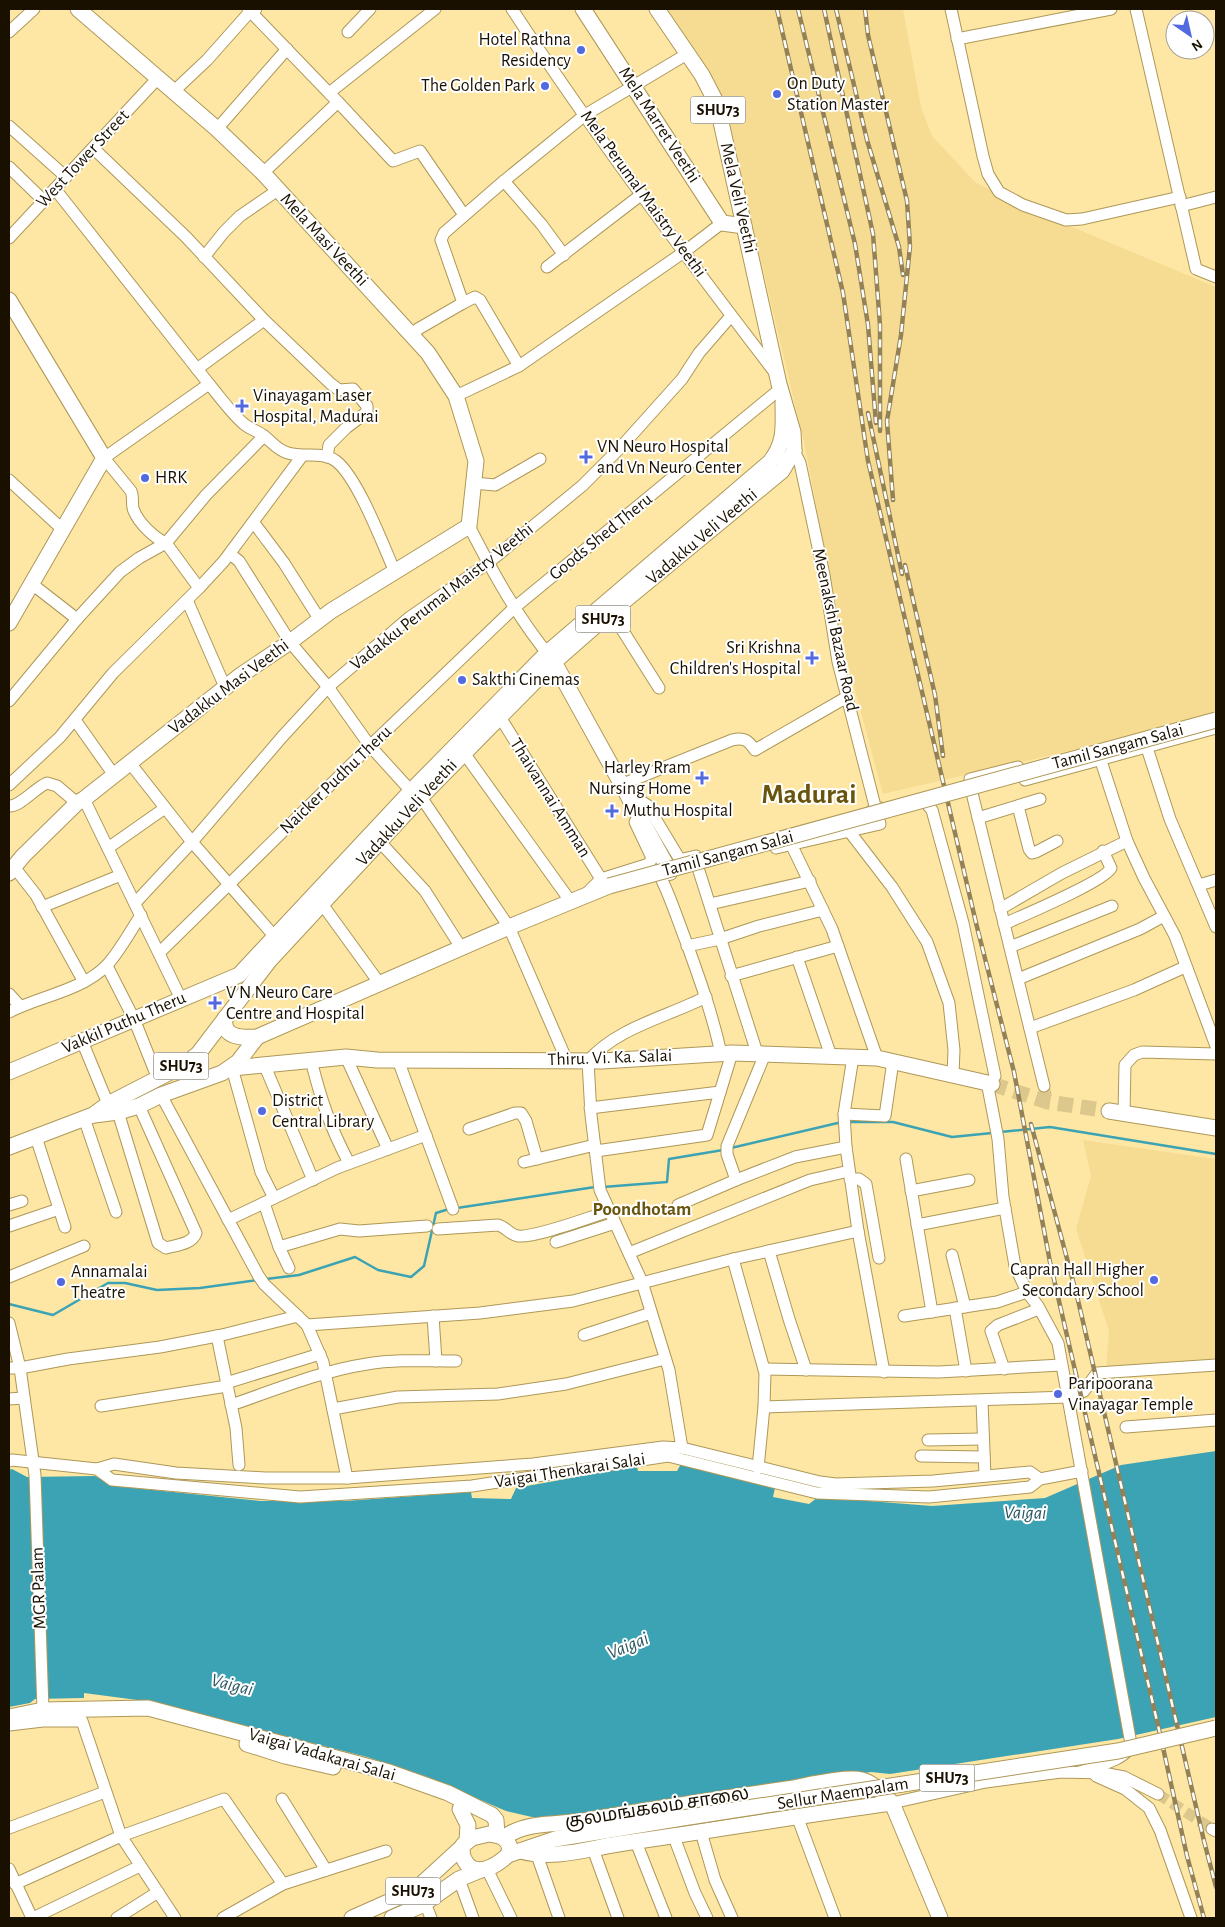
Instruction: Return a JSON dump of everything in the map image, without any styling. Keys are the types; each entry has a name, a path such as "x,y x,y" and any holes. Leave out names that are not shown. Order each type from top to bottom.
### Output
{"main road":[{"name":"Mela Masi Veethi","path":"78,9 217,129 263,173 428,353 456,396 476,460 469,526"},
{"name":"Mela Marret Veethi","path":"583,9 722,222"},
{"name":"Mela Veli Veethi","path":"657,9 702,75 717,104 780,389 793,432 794,451"},
{"path":"722,222 744,226"},
{"path":"9,300 104,458 9,623"},
{"name":"Mela Veli Veethi","path":"770,462 781,444 783,435 780,389"},
{"path":"770,462 794,451"},
{"name":"Vadakku Veli Veethi","path":"9,1147 113,1108 182,1066 198,1054 270,961 380,842 416,794 464,753 500,717 550,657 611,612 782,471 794,451"},
{"name":"Vadakku Veli Veethi","path":"239,975 550,657 770,462"},
{"name":"Vadakku Masi Veethi","path":"11,870 80,801 225,687 320,620 469,526"},
{"path":"550,657 638,811 665,873"},
{"name":"Tamil Sangam Salai","path":"256,1037 577,899 605,883 665,873 1216,720"},
{"path":"239,975 246,983 247,990"},
{"name":"Vakkil Puthu Theru","path":"9,1072 239,975"},
{"path":"226,1018 224,1025 233,1036 239,1038 256,1037"},
{"path":"113,1108 138,1106 161,1095 222,1073 232,1068 256,1037"},
{"name":"Thiru. Vi. Ka. Salai","path":"232,1068 346,1057 398,1060 588,1061 727,1053 878,1058 991,1080"},
{"path":"1116,1112 1216,1128"},
{"name":"Vaigai Vadakarai Salai","path":"9,1717 43,1706 120,1710 148,1708 389,1772 448,1793 493,1817 533,1825"},
{"name":"Vaigai Vadakarai Salai","path":"120,1710 239,1741 285,1756 384,1779 444,1801 479,1819 499,1836"},
{"name":"Sellur Maempalam","path":"555,1839 1108,1752 1216,1728"},
{"name":"குலமங்கலம் சாலை","path":"499,1836 533,1825 573,1822 675,1805 849,1780 863,1780 880,1791 892,1803 939,1911 940,1918"},
{"name":"குலமங்கலம் சாலை","path":"515,1853 536,1855 593,1849 797,1816 892,1803"},
{"path":"460,1809 468,1825 462,1855 472,1868 484,1869"},
{"path":"493,1817 498,1825 499,1836 509,1844 510,1849 515,1853"},
{"name":"SHU73","path":"352,1918 415,1890 464,1844 480,1836 555,1839"},
{"name":"SHU73","path":"392,1918 425,1902 459,1879 515,1853 555,1839"}],"street":[{"path":"9,32 34,9"},
{"path":"348,32 370,9"},
{"path":"329,93 436,9"},
{"name":"Mela Perumal Maistry Veethi","path":"512,9 585,115 732,316 780,389"},
{"path":"950,9 983,156 988,174 999,192 1023,205 1066,220 1082,219 1180,201 1216,197"},
{"path":"957,39 1111,9"},
{"path":"1136,9 1196,269 1216,277"},
{"path":"174,92 207,60 253,10 287,49 393,161 420,151 464,215"},
{"path":"217,129 287,49"},
{"path":"463,303 441,240 444,233 585,115 687,54"},
{"name":"West Tower Street","path":"9,238 157,79"},
{"path":"263,173 338,102"},
{"path":"9,126 66,177"},
{"path":"93,148 204,256 264,320 331,384 339,390 353,389 368,408 367,412 329,444 327,457"},
{"path":"9,167 44,201"},
{"path":"504,181 564,254"},
{"path":"55,189 209,384 244,424 264,436 278,449 289,454 302,456 317,455 327,457 339,464 353,482 395,572"},
{"path":"204,256 240,216 278,190"},
{"path":"547,267 642,194"},
{"path":"456,396 520,366 684,252 722,222"},
{"path":"412,335 418,329 463,303 472,298 478,298 520,366"},
{"name":"Vadakku Perumal Maistry Veethi","path":"135,903 192,842 282,737 328,687 410,618 488,564 582,486 621,447 682,379 699,353 732,316"},
{"path":"197,369 264,320"},
{"path":"199,588 166,543 160,540 139,519 133,510 134,497 104,458 209,384"},
{"name":"Goods Shed Theru","path":"514,608 780,389"},
{"path":"9,701 77,619 120,572 139,558 166,543 206,495 264,436"},
{"name":"Meenakshi Bazaar Road","path":"794,451 800,463 824,575 838,662 876,810"},
{"path":"9,785 43,755 75,720 113,673 199,588 230,554 302,456"},
{"path":"474,483 495,485 540,459"},
{"path":"9,480 62,529"},
{"path":"254,522 284,563 320,620"},
{"path":"469,526 488,564 514,608 550,657"},
{"path":"230,554 239,561 290,642 328,687 370,746 416,794 509,927 567,1061"},
{"path":"32,584 77,619"},
{"path":"186,600 225,687"},
{"name":"Naicker Pudhu Theru","path":"160,953 370,746 514,608"},
{"path":"611,612 659,688"},
{"path":"625,788 732,740 744,738 749,741 755,750 847,697"},
{"path":"1044,1086 970,779 1216,715"},
{"name":"Thaivannai Amman","path":"500,717 605,883"},
{"path":"75,720 114,775"},
{"path":"972,793 1101,761 1216,728"},
{"path":"1147,748 1170,819 1216,927"},
{"path":"464,753 577,899"},
{"path":"1101,761 1127,841 1144,878 1175,936 1216,1046"},
{"path":"130,763 228,886 275,937"},
{"path":"9,806 15,806 38,787 47,783 52,783 80,801 108,848 181,1000"},
{"path":"625,788 647,806 679,858 683,859 919,800 925,802 932,810 963,923 991,1080 1005,1208 1015,1266 1027,1292 1058,1343 1127,1714 1130,1749 1122,1757 1080,1772"},
{"path":"605,883 649,864 652,858 631,815 625,788"},
{"path":"978,818 1040,799"},
{"path":"1018,806 1029,849 1032,853 1057,841"},
{"path":"108,848 165,808"},
{"path":"524,1162 596,1148 707,1135 720,1092 727,1053 694,960 687,946 669,893 665,873 698,868 880,824 876,810"},
{"path":"849,831 892,887 927,942 948,1002 954,1050 953,1074"},
{"path":"1000,909 1103,851 1127,841"},
{"path":"380,842 425,891 462,949"},
{"path":"791,844 810,881 838,946 878,1058"},
{"path":"1004,924 1077,890 1106,874 1111,868 1103,851"},
{"path":"698,868 731,976 761,1054 727,1150 736,1180"},
{"path":"11,870 42,907 84,982"},
{"path":"42,907 121,875"},
{"path":"1199,886 1216,880"},
{"path":"710,904 810,881"},
{"path":"322,904 380,984"},
{"path":"1010,947 1112,906"},
{"path":"687,946 720,939 759,926 823,910"},
{"path":"9,1012 84,982 107,966 141,915"},
{"path":"1018,979 1140,929 1164,916"},
{"path":"731,976 838,946"},
{"path":"797,957 831,1056"},
{"path":"107,966 134,1019 158,1079"},
{"path":"1030,1028 1134,990 1186,966"},
{"path":"9,994 20,1006"},
{"path":"682,1448 665,1359 642,1282 599,1186 590,1108 588,1061 606,1043 706,997"},
{"path":"82,1041 113,1108 158,1243 166,1248 192,1240 196,1233 138,1106"},
{"path":"1116,1112 1125,1065 1134,1055 1142,1052 1216,1054"},
{"path":"346,1057 388,1149"},
{"path":"853,1057 844,1114 846,1147 858,1231 884,1372"},
{"path":"310,1060 327,1117 350,1163"},
{"path":"398,1060 453,1208"},
{"path":"844,1114 885,1116 894,1061"},
{"path":"264,1064 313,1180"},
{"path":"232,1068 269,1200 279,1247 290,1268"},
{"path":"590,1108 720,1092"},
{"path":"161,1095 261,1280 307,1325 320,1354 326,1374 347,1478"},
{"path":"469,1129 515,1113 521,1114 526,1121 537,1159"},
{"path":"88,1117 116,1212"},
{"path":"228,1220 350,1163 426,1135"},
{"path":"36,1137 65,1228"},
{"path":"678,1205 736,1180 795,1158 846,1147"},
{"path":"906,1159 932,1312"},
{"path":"628,1253 810,1180 850,1175 866,1184 879,1258"},
{"path":"911,1191 969,1180"},
{"path":"9,1205 22,1201"},
{"path":"917,1226 1005,1208"},
{"path":"9,1226 59,1209"},
{"path":"279,1247 340,1229 359,1231 498,1225 513,1235 528,1236 610,1211"},
{"path":"556,1242 615,1223"},
{"path":"307,1325 480,1313 573,1301 733,1259 858,1231"},
{"path":"9,1277 84,1246"},
{"path":"769,1251 806,1370"},
{"path":"952,1255 960,1308 966,1371"},
{"path":"733,1259 764,1369 764,1408 758,1468"},
{"path":"904,1316 997,1302 1027,1292"},
{"path":"1004,1369 991,1331 998,1325 1039,1309"},
{"path":"584,1335 651,1313"},
{"path":"14,1368 68,1358 160,1347 216,1336 298,1316"},
{"path":"432,1316 436,1361"},
{"name":"MGR Palam","path":"9,1323 14,1368 24,1398 35,1475 43,1706"},
{"path":"216,1336 236,1428 239,1465"},
{"path":"101,1406 227,1385 320,1354"},
{"path":"333,1409 398,1397 498,1394 557,1385 665,1359"},
{"path":"231,1405 326,1374 377,1362 456,1361"},
{"path":"764,1408 1067,1398 1084,1391 1097,1373 1216,1365"},
{"path":"764,1369 884,1372 966,1371 1061,1366"},
{"path":"9,1399 24,1398"},
{"path":"982,1401 985,1476"},
{"path":"1126,1427 1216,1420"},
{"path":"928,1440 983,1439"},
{"name":"Vaigai Thenkarai Salai","path":"10,1459 97,1469 114,1464 176,1473 245,1477 347,1478 533,1464 663,1447 682,1448 758,1468 836,1484 933,1481 1030,1472 1040,1479"},
{"name":"Vaigai Thenkarai Salai","path":"97,1469 112,1480 300,1497 472,1486 668,1456 818,1493 929,1496 1030,1487 1040,1479 1082,1474"},
{"path":"921,1456 984,1457"},
{"path":"9,1725 43,1721 82,1722 120,1836 175,1918"},
{"path":"892,1803 986,1782 1061,1772 1103,1773 1124,1777 1158,1794"},
{"path":"1080,1772 1125,1789 1149,1808 1160,1830 1191,1918"},
{"path":"9,1828 105,1792"},
{"path":"15,1884 120,1836 224,1799 283,1884"},
{"path":"282,1799 326,1870"},
{"path":"797,1816 835,1918"},
{"path":"700,1832 715,1880 732,1918"},
{"path":"674,1837 694,1893 707,1918"},
{"path":"636,1842 666,1918"},
{"path":"593,1849 618,1918"},
{"path":"223,1918 283,1884 386,1851"},
{"path":"536,1855 559,1918"},
{"path":"9,1870 32,1918 140,1866"},
{"path":"484,1869 511,1918"},
{"path":"459,1879 472,1918"},
{"path":"118,1918 158,1892"},
{"path":"425,1902 431,1918"}],"shaded area":[{"path":"659,9 903,9 921,107 932,136 976,183 1046,216 1216,287 1216,713 1151,732 883,794 842,642 805,447 760,257 716,100"},
{"name":"Capran Hall Higher Secondary School","path":"1083,1140 1216,1159 1216,1361 1106,1369 1109,1331 1076,1229 1091,1176"}],"water":[{"name":"Vaigai","path":"1216,1451 1216,1717 1118,1739 890,1774 871,1772 566,1817 532,1817 506,1811 425,1776 367,1757 145,1701 84,1693 84,1698 35,1699 30,1703 9,1707 9,1470 12,1469 27,1477 95,1476 114,1486 261,1501 345,1501 471,1492 472,1498 511,1499 516,1488 637,1466 638,1471 677,1471 682,1462 775,1488 773,1497 809,1504 818,1497 932,1506 1045,1498 1121,1465"}],"waterway":[{"path":"731,1148 842,1122"},
{"path":"847,1122 893,1122 952,1137 992,1133"},
{"path":"1000,1132 1050,1127 1216,1154"},
{"path":"603,1187 667,1182 669,1159 723,1150"},
{"path":"457,1208 595,1187"},
{"path":"266,1279 299,1275 355,1257 378,1270 411,1277 424,1266 436,1213 449,1209"},
{"path":"9,1304 53,1315 108,1283 125,1283 157,1290 200,1288 258,1280"}],"tunnel":[{"path":"992,1084 1048,1102 1109,1111"},
{"path":"1044,1086 1048,1102"},
{"path":"1158,1794 1212,1829"}],"railway":[{"path":"777,9 843,293 868,461 977,927 1014,1072 1050,1262 1187,1856 1204,1918"},
{"path":"798,9 855,244 868,325 876,423"},
{"path":"824,9 873,234 880,325 880,431"},
{"path":"836,9 867,140 899,247 903,275"},
{"path":"865,9 868,35 907,201 910,246 901,335 887,421 893,500"},
{"path":"868,413 902,574"},
{"path":"905,565 935,695 943,756"},
{"path":"1031,1124 1077,1296 1216,1887"}],"place":[{"name":"Hotel Rathna Residency","path":"581,50"},
{"name":"The Golden Park","path":"545,86"},
{"name":"On Duty Station Master","path":"777,94"},
{"name":"Vinayagam Laser Hospital, Madurai","path":"242,406"},
{"name":"VN Neuro Hospital and Vn Neuro Center","path":"586,457"},
{"name":"HRK","path":"145,478"},
{"name":"Sri Krishna Children's Hospital","path":"812,658"},
{"name":"Sakthi Cinemas","path":"462,680"},
{"name":"Harley Rram Nursing Home","path":"702,778"},
{"name":"Muthu Hospital","path":"612,811"},
{"name":"V N Neuro Care Centre and Hospital","path":"215,1003"},
{"name":"District Central Library","path":"262,1111"},
{"name":"Capran Hall Higher Secondary School","path":"1154,1280"},
{"name":"Annamalai Theatre","path":"61,1282"},
{"name":"Paripoorana Vinayagar Temple","path":"1058,1394"}],"district":[{"name":"Madurai","path":"809,795"},
{"name":"Poondhotam","path":"642,1209"}]}
